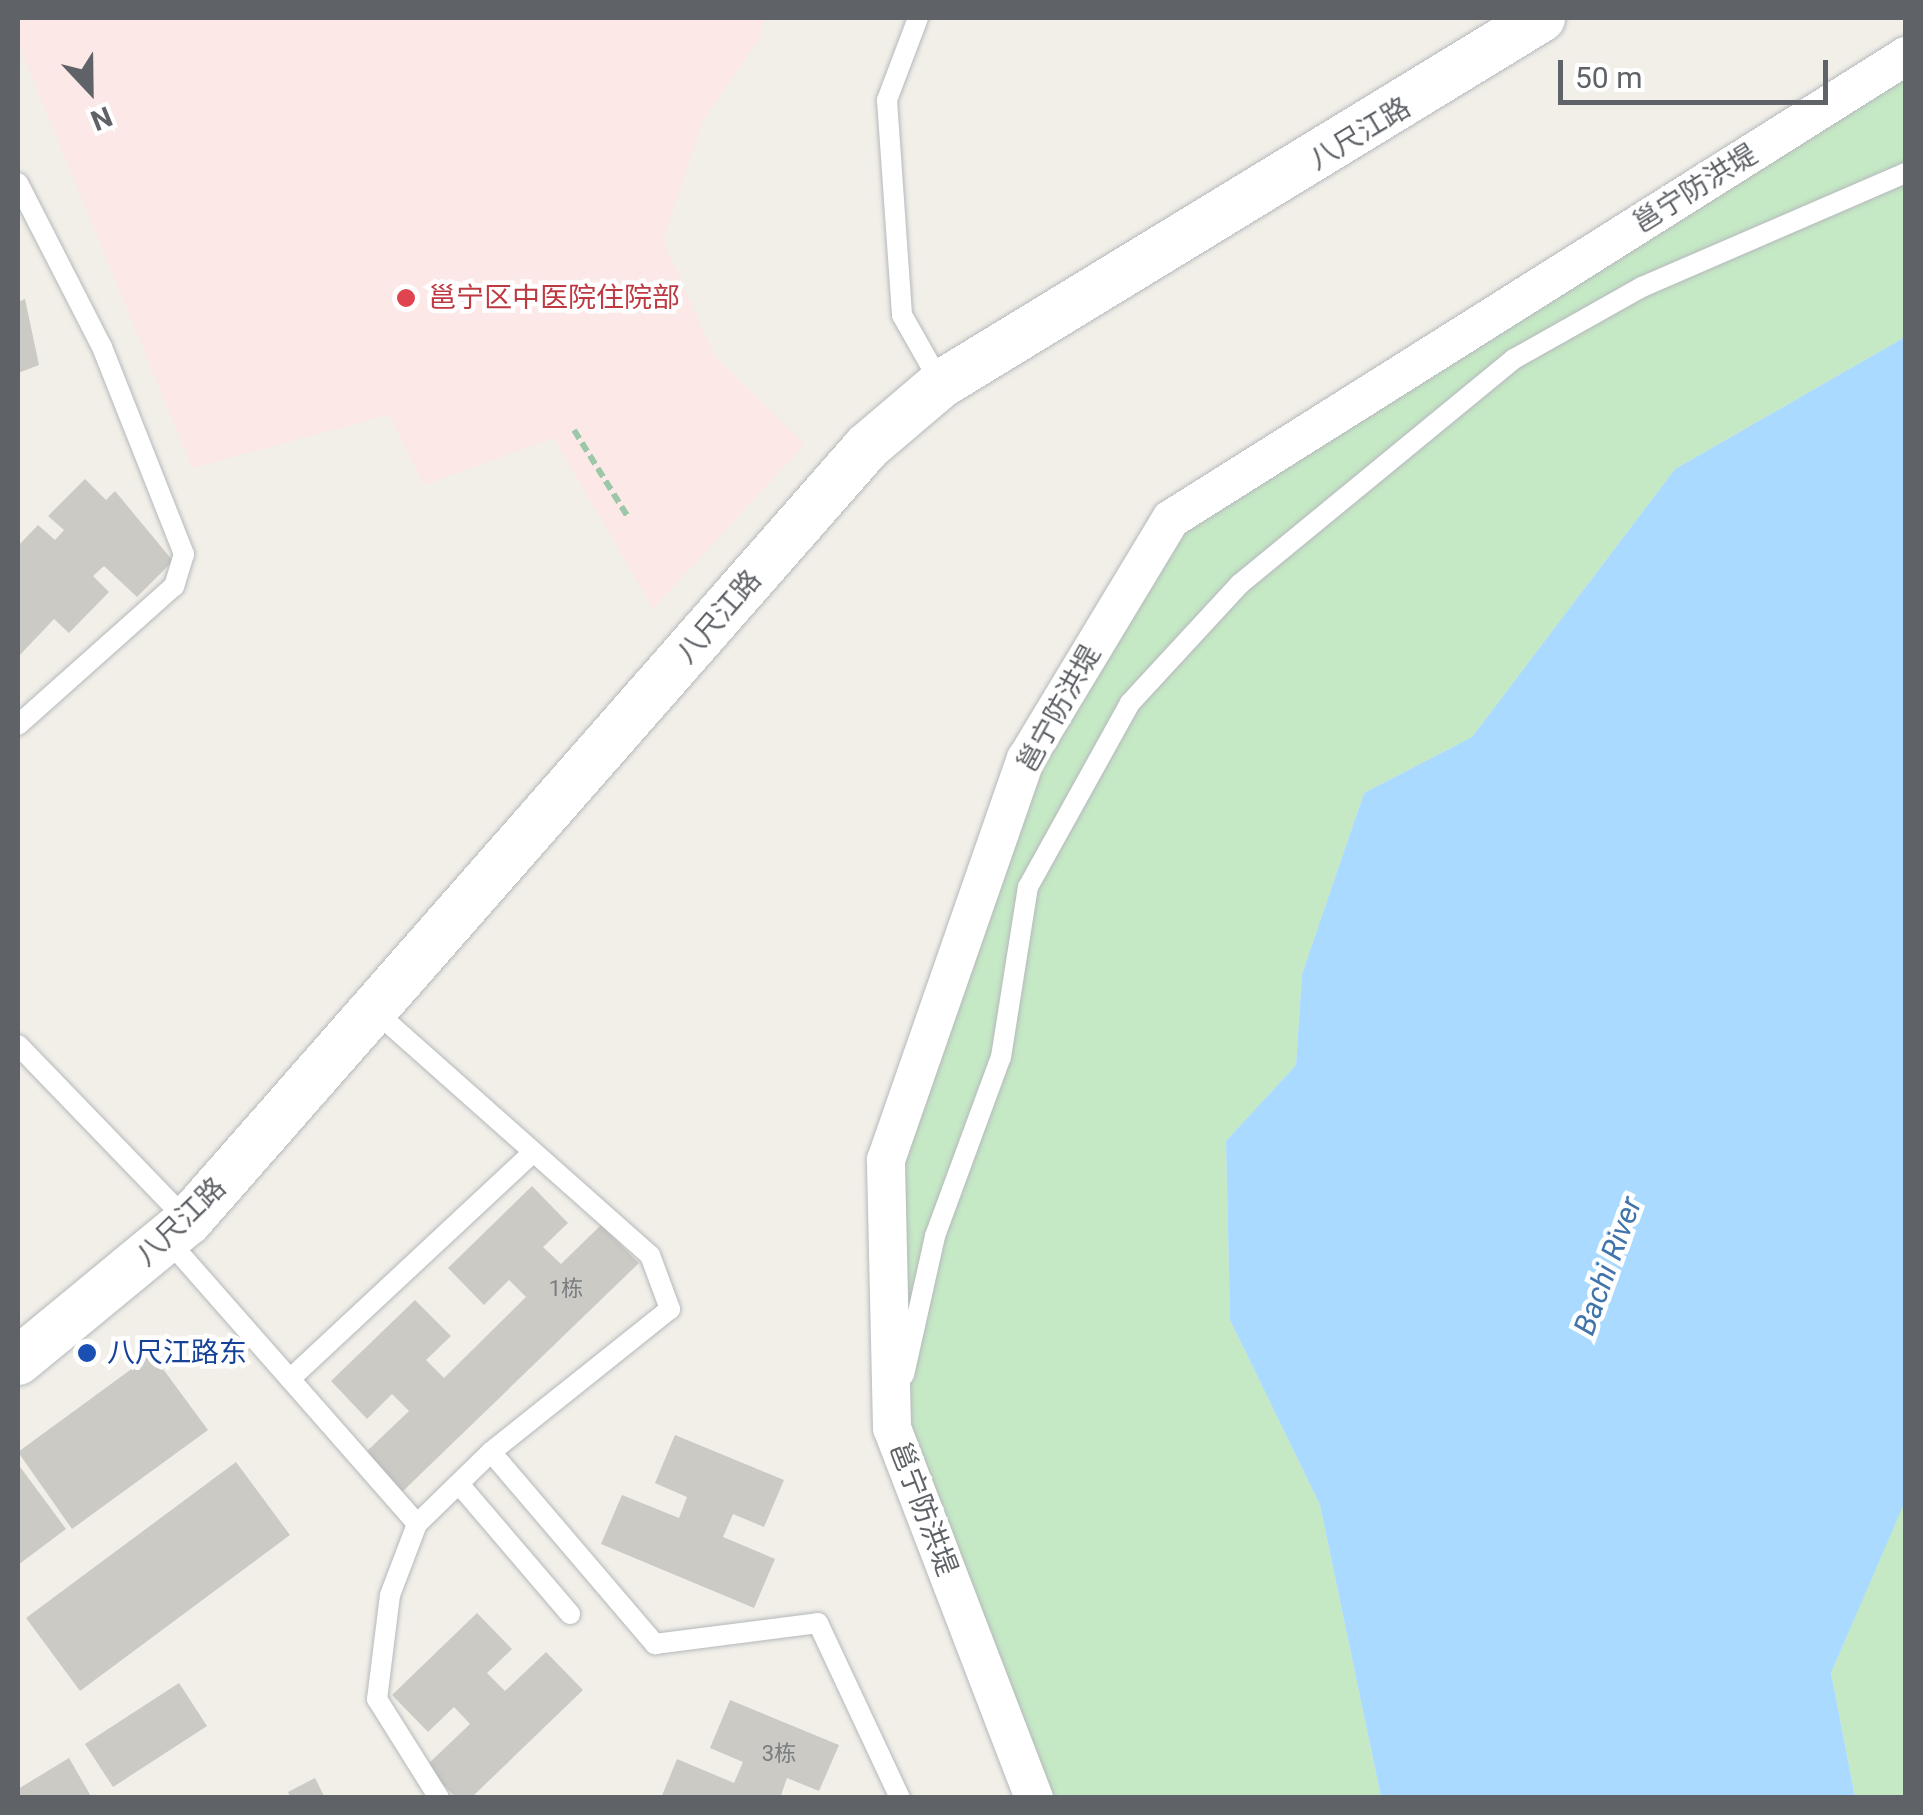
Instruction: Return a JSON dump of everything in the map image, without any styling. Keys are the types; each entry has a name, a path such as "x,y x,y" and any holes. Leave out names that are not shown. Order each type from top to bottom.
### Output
{"street":[{"name":"八尺江路","path":"18,1360 178,1230 376,1012 867,447 941,384 1541,18"},
{"name":"邕宁防洪堤","path":"1034,1798 892,1428 886,1160 1026,758 1171,520 1906,56"}],"lane":[{"path":"918,18 887,100 902,315 941,384"},
{"path":"892,1428 935,1236 1001,1058 1028,887 1130,703 1240,584 1514,360 1642,287 1906,173"},
{"path":"18,183 102,347 184,554 174,586 18,725"},
{"path":"376,1012 650,1254 670,1309 490,1452 418,1524 390,1595 377,1699 439,1798"},
{"path":"18,1044 178,1230 290,1379 418,1524"},
{"path":"290,1379 532,1153"},
{"path":"490,1452 655,1644 818,1623 900,1798"},
{"path":"459,1484 570,1614"}],"path":[{"path":"574,430 628,517"}],"shaded area":[{"name":"邕宁区中医院住院部","path":"18,18 764,18 760,38 703,121 663,240 715,357 805,444 653,609 554,438 424,485 389,415 192,468 18,43"}],"green space":[{"path":"1905,56 1905,337 1675,469 1472,737 1364,793 1302,974 1296,1065 1226,1141 1230,1320 1320,1505 1381,1797 1034,1797 892,1428 886,1160 1026,759 1171,519"},
{"path":"1905,1499 1905,1797 1855,1797 1831,1673"}],"water":[{"name":"Bachi River","path":"1905,337 1906,1499 1831,1673 1855,1797 1381,1797 1320,1505 1230,1320 1226,1141 1296,1065 1302,974 1364,793 1472,737 1675,469"}],"building":[{"path":"25,299 39,365 18,373 18,302"},
{"path":"85,479 106,500 115,491 173,561 137,597 104,566 93,576 109,592 69,633 54,619 18,657 18,546 38,525 55,540 64,530 48,516"},
{"path":"532,1186 568,1223 543,1247 561,1264 601,1225 639,1263 402,1492 365,1453 409,1411 392,1394 367,1419 331,1381 415,1300 451,1336 426,1360 444,1378 526,1297 509,1280 484,1305 448,1268"},
{"path":"152,1354 208,1430 72,1529 18,1452"},
{"path":"675,1435 784,1480 764,1527 733,1514 723,1537 775,1559 754,1608 601,1544 622,1495 679,1518 687,1497 655,1483"},
{"path":"236,1462 290,1535 80,1691 26,1618"},
{"path":"18,1464 66,1529 18,1565"},
{"path":"477,1613 512,1649 487,1673 505,1691 546,1652 583,1690 471,1798 456,1798 426,1766 470,1724 454,1707 428,1732 392,1695"},
{"path":"179,1683 207,1726 113,1787 85,1744"},
{"path":"730,1700 839,1745 819,1791 787,1778 780,1798 661,1798 677,1759 734,1783 743,1762 710,1748"},
{"path":"69,1758 92,1798 18,1798 18,1789"},
{"path":"315,1778 325,1798 291,1798 288,1792"}],"place":[{"name":"邕宁区中医院住院部","path":"406,298"},
{"name":"八尺江路东","path":"87,1353"}]}
